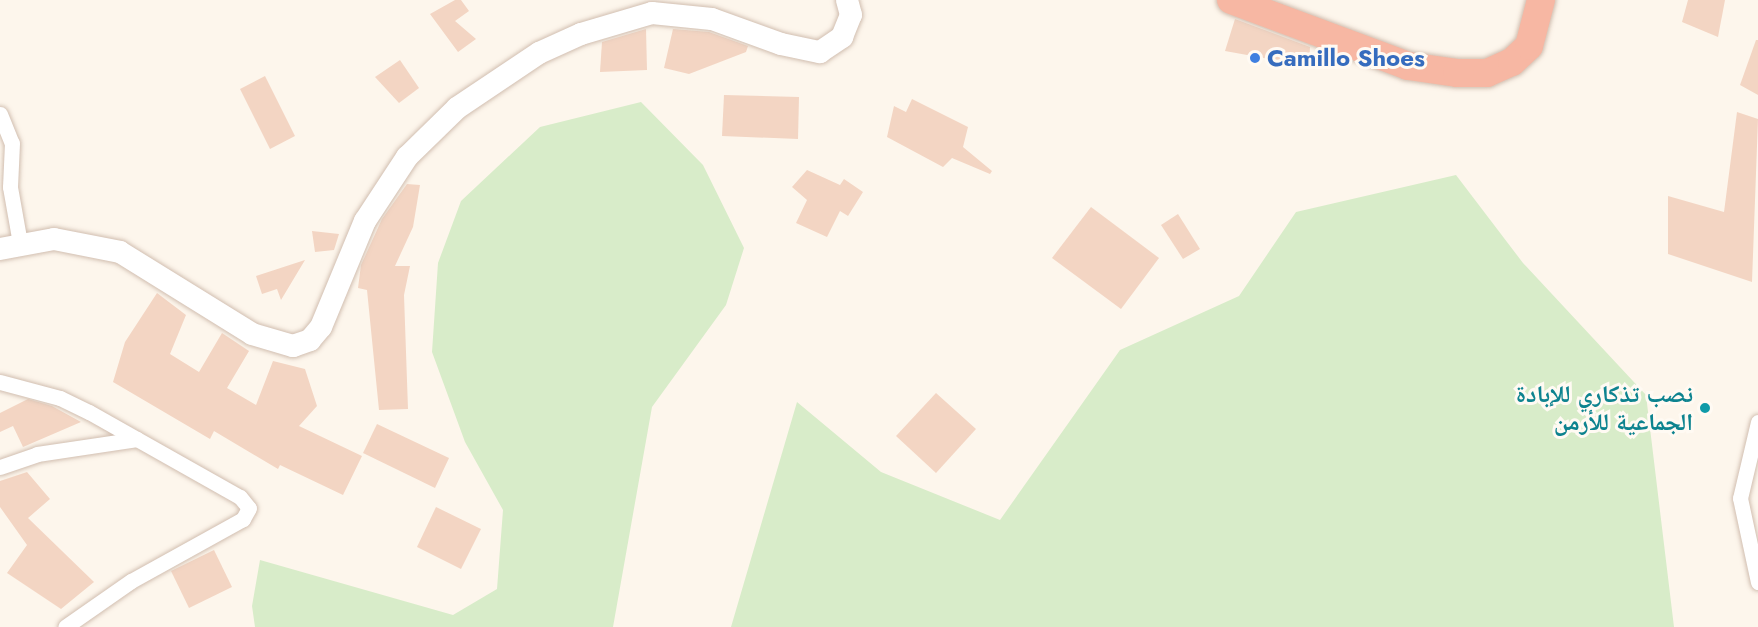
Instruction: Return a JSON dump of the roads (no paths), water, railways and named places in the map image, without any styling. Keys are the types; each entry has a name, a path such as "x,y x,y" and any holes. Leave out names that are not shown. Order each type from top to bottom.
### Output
{"highway":[{"path":"1232,0 1408,66 1487,73 1512,62 1529,46 1541,0"}],"main road":[{"path":"10,246 54,239 120,252 252,334 294,346 310,340 321,327 365,221 407,157 457,108 539,53 580,34 652,13 712,19 781,44 820,52 842,37 850,15 847,0"}],"street":[{"path":"0,114 12,143 10,246"},
{"path":"0,382 60,398 240,496 249,508 248,515 130,580 65,627"},
{"path":"1758,422 1740,498 1758,582"},
{"path":"0,467 37,454 138,440"}],"place":[{"name":"Camillo Shoes","path":"1255,58"},
{"name":"نصب تذكاري للإبادة الجماعية للأرمن","path":"1705,408"}]}
